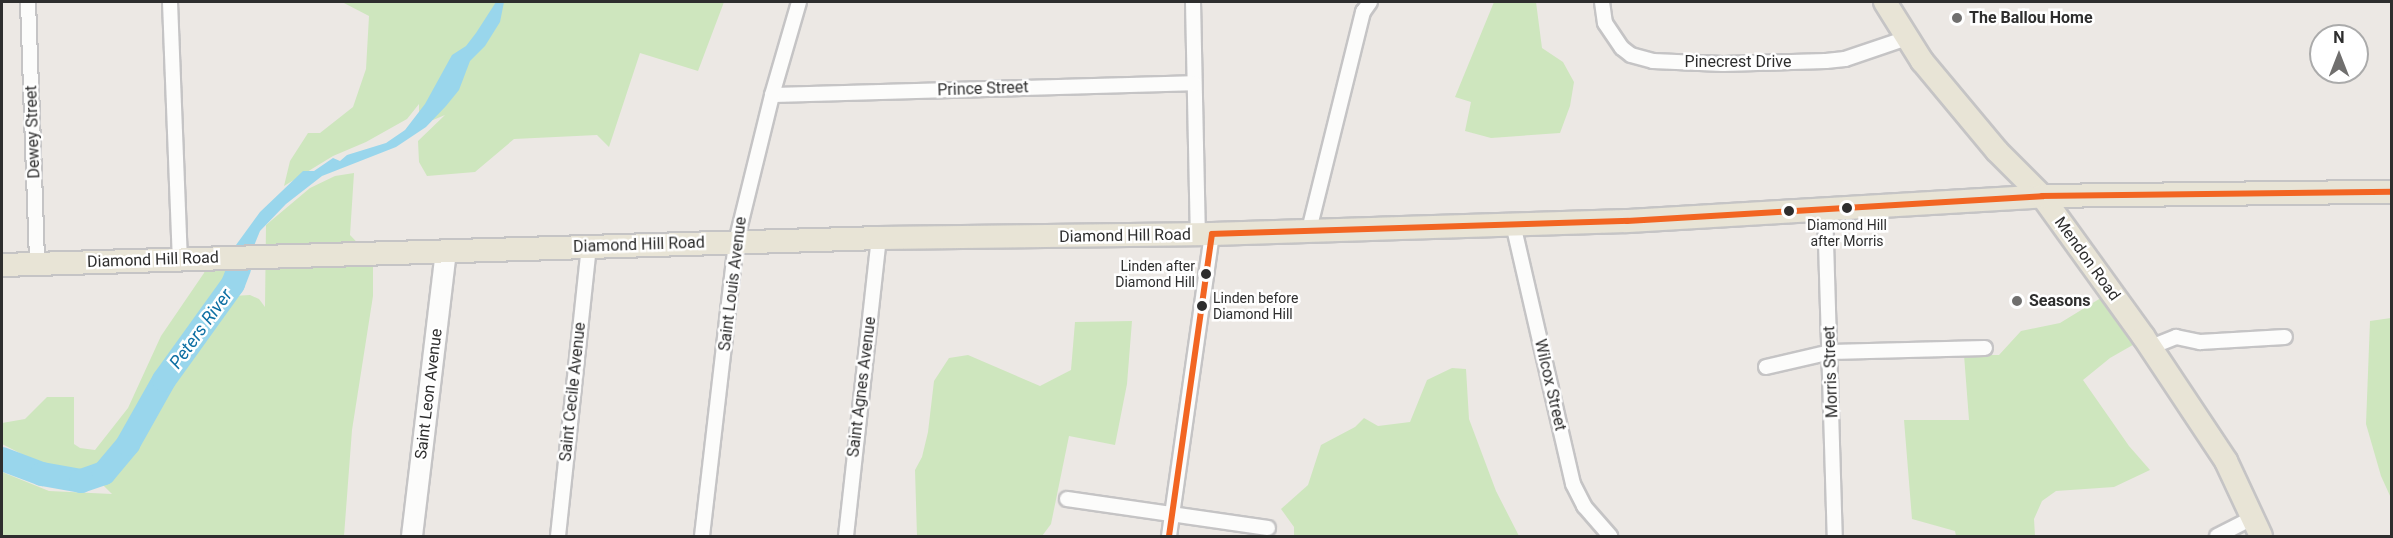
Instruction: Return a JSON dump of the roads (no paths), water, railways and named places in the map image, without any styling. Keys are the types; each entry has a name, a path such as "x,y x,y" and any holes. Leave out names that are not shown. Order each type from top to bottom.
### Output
{"main road":[{"name":"Mendon Road","path":"1886,2 1922,61 1984,135 2042,196 2151,347 2226,461 2257,527"},
{"name":"Diamond Hill Road","path":"2,264 879,238 1205,234 1513,224 1627,220 2042,196 2391,192"}],"street":[{"name":"Dewey Street","path":"28,2 37,264"},
{"path":"170,2 180,259"},
{"name":"Saint Louis Avenue","path":"702,537 736,242 772,95 799,2"},
{"path":"1169,537 1205,234 1194,83 1192,2"},
{"path":"1310,230 1363,12 1370,2"},
{"name":"Pinecrest Drive","path":"1602,2 1605,22 1622,48 1631,55 1653,61 1723,64 1826,61 1845,59 1907,38"},
{"name":"Prince Street","path":"772,95 1194,83"},
{"name":"Morris Street","path":"1825,208 1835,537"},
{"name":"Wilcox Street","path":"1513,224 1573,484 1584,506 1610,537"},
{"name":"Saint Agnes Avenue","path":"846,537 879,238"},
{"name":"Saint Cecile Avenue","path":"558,537 589,247"},
{"name":"Saint Leon Avenue","path":"412,537 446,252"},
{"path":"2151,347 2176,337 2200,342 2285,337"},
{"path":"1766,367 1831,352 1984,348"},
{"path":"1067,499 1268,528"},
{"path":"2217,537 2257,527"}],"water":[{"path":"496,2 504,2 500,22 485,46 470,61 459,90 446,106 426,127 396,147 322,176 286,204 260,231 243,273 242,285 231,305 228,304 221,295 228,279 236,245 260,212 303,171 314,171 333,158 340,161 347,155 386,143 405,130 425,104 452,55 466,46"}],"waterway":[{"name":"Peters River","path":"2,459 42,474 81,481 104,473 128,444 164,380 233,284 239,268"}],"place":[{"name":"The Ballou Home","path":"1957,18"},
{"name":"Diamond Hill after Morris","path":"1847,208"},
{"name":"Linden after Diamond Hill","path":"1206,274"},
{"name":"Seasons","path":"2017,301"},
{"name":"Linden before Diamond Hill","path":"1202,306"}]}
